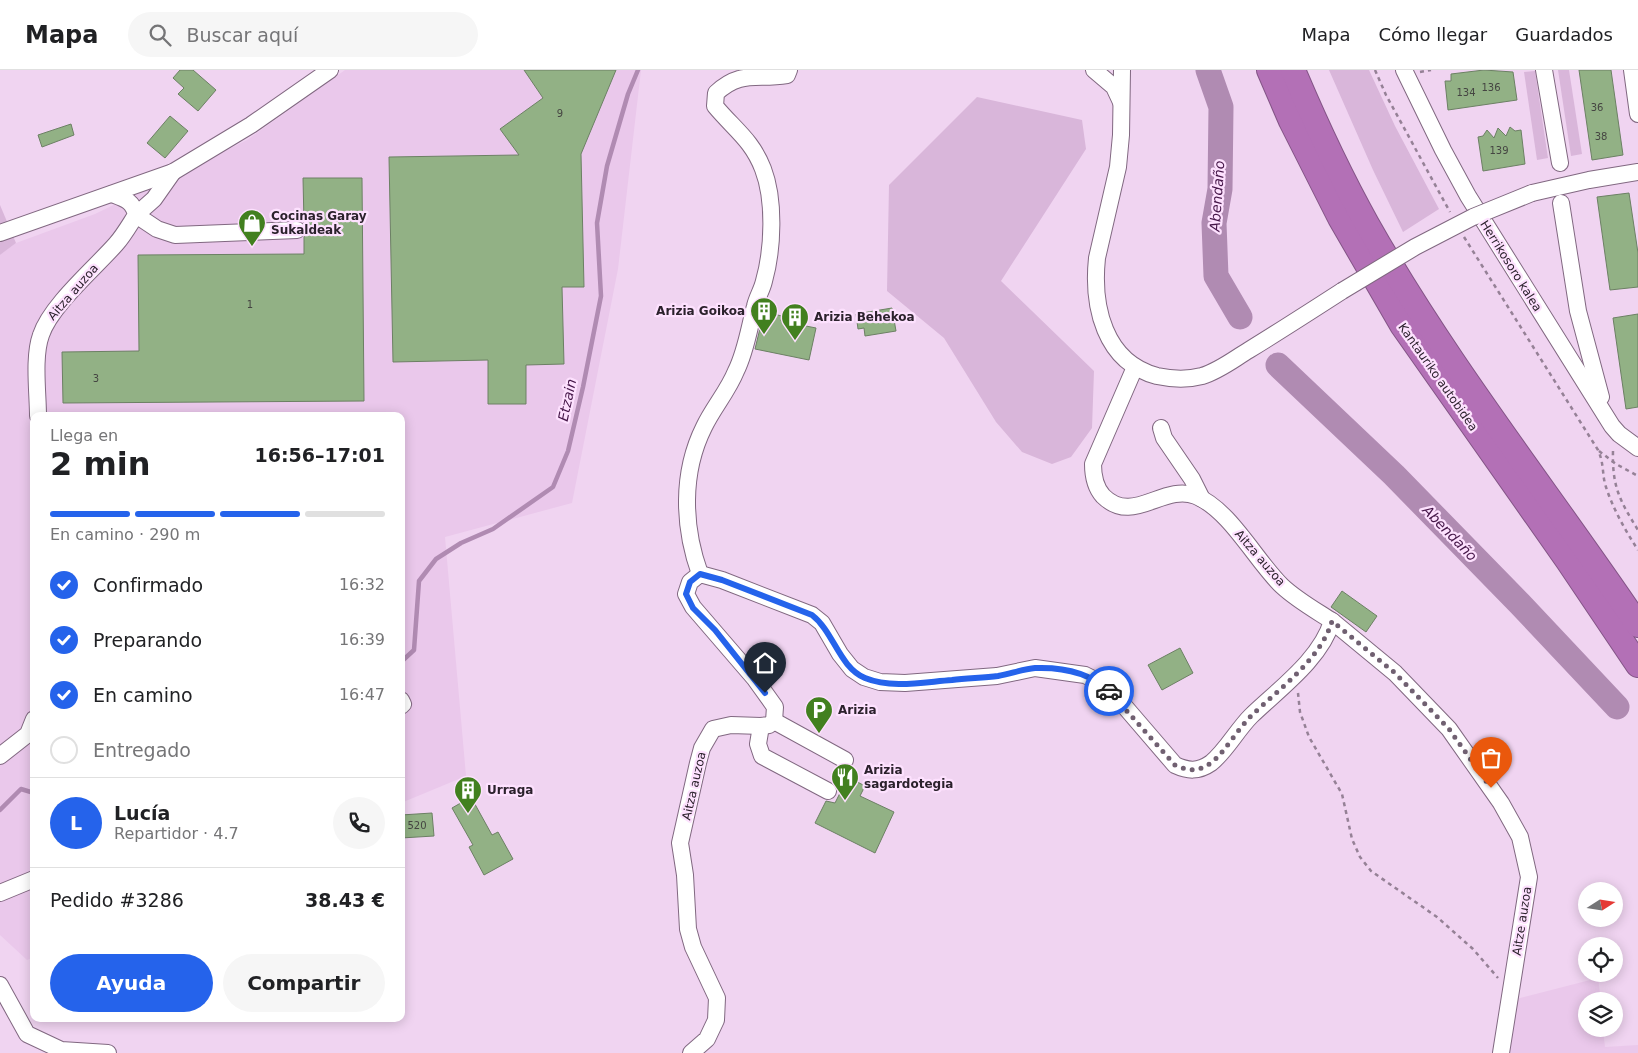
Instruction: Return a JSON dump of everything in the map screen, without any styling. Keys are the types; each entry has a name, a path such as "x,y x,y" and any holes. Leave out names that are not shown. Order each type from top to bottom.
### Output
{"highway":[{"name":"Kantauriko autobidea","path":"1269,70 1291,121 1340,218 1402,325 1568,561 1638,665"},
{"name":"Kantauriko autobidea","path":"1293,70 1337,166 1394,270 1482,401 1638,625"}],"street":[{"path":"0,233 173,172 251,126 330,70"},
{"path":"700,574 694,559 687,517 686,486 692,456 704,427 735,374 742,358 756,303 764,281 771,225 769,190 763,168 749,140 726,119 716,106 716,93 727,82 745,76 771,77 786,75 789,70"},
{"path":"1094,70 1114,87 1122,105"},
{"path":"1122,70 1118,167 1097,258 1096,273 1100,313 1105,332 1113,346 1124,359 1136,368 1164,378 1191,379 1203,376 1227,364 1415,247 1473,217 1532,193 1589,180 1638,172"},
{"name":"Herrikosoro kalea","path":"1404,70 1443,150 1498,247 1612,426 1618,434 1638,448"},
{"path":"1544,70 1560,163"},
{"path":"1632,70 1638,114"},
{"name":"Aitza auzoa","path":"38,412 38,354 40,337 47,322 82,280 118,242 136,215 154,199 173,172"},
{"path":"112,194 130,201 134,205 136,215 156,229 175,235 297,230"},
{"path":"1561,203 1578,311 1601,397"},
{"name":"Aitza auzoa","path":"1136,368 1093,464 1093,473 1099,491 1111,502 1125,508 1141,506 1171,494 1187,493 1202,499 1222,515 1282,586 1332,621"},
{"path":"1161,428 1164,438 1192,479 1202,499"},
{"path":"700,574 731,583 812,615 822,623 840,654 852,669 864,677 880,682 905,683 997,676 1035,668 1085,674 1099,682 1120,701 1175,765 1187,770 1195,770 1211,762 1251,717 1296,674 1328,636 1332,621"},
{"path":"700,574 690,582 686,594 693,608 755,679 775,707 758,744 762,756 828,791"},
{"name":"Aitze auzoa","path":"1332,621 1395,673 1449,729 1501,803 1520,837 1529,877 1501,1053"},
{"path":"767,724 846,760"},
{"name":"Aitza auzoa","path":"691,1053 707,1039 716,1020 717,998 693,947 688,929 685,875 680,843 698,762 702,748 713,729 731,725 767,724"},
{"path":"0,756 28,734 30,729"},
{"path":"0,893 30,881"},
{"path":"0,985 27,1034 61,1050 108,1053"}],"path":[{"path":"1375,70 1386,95 1452,215"},
{"path":"1461,230 1598,450 1604,464 1605,484 1623,526 1638,550"},
{"path":"1598,450 1613,462 1638,476"},
{"path":"1613,452 1619,499 1638,530"},
{"path":"1296,674 1300,712 1309,737 1342,794 1352,839 1360,857 1370,871 1437,917 1473,949 1502,983 1509,1004"}],"shaded area":[{"path":"345,70 641,70 618,269 572,503 445,537 466,776 405,801 405,412 30,412 30,959 27,960 0,935 0,255 16,243 95,214 247,140"},
{"path":"1329,70 1369,70 1395,126 1439,209 1403,232 1373,170"},
{"path":"1558,70 1569,70 1582,154 1571,156"},
{"path":"1535,71 1548,158 1537,160 1524,72"},
{"path":"977,97 1082,120 1086,149 1001,281 1094,371 1092,428 1071,457 1052,464 1022,452 996,422 944,338 887,291 889,185"},
{"path":"0,205 16,243 0,255"},
{"path":"1582,982 1599,982 1600,992 1578,992 1578,1037 1604,1037 1605,1047 1638,1045 1638,1053 1505,1053 1516,999"}],"building":[{"path":"180,70 193,70 216,90 198,111 178,94 184,88 173,78"},
{"path":"524,70 616,70 581,154 584,287 562,287 564,364 526,365 526,404 488,404 488,360 393,362 389,157 519,155 500,129 543,98"},
{"path":"1484,70 1513,72 1517,100 1448,110 1445,81 1451,81 1451,74"},
{"path":"1579,70 1611,70 1623,155 1592,160"},
{"path":"170,116 188,131 165,158 147,143"},
{"path":"71,124 74,135 42,147 38,135"},
{"path":"1510,127 1515,131 1521,130 1525,164 1483,171 1478,137 1483,136 1487,130 1494,138 1498,128 1506,136"},
{"path":"303,178 362,178 364,401 63,403 62,352 139,351 138,255 304,254 304,237 307,230 304,223"},
{"path":"1629,193 1638,253 1638,287 1610,290 1597,197"},
{"path":"892,308 896,331 865,336 864,328 858,329 856,314"},
{"name":"Arizia Behekoa","path":"764,312 782,316 781,321 816,328 809,360 755,349"},
{"path":"1638,314 1638,407 1626,409 1613,318"},
{"path":"1342,591 1377,616 1366,632 1331,607"},
{"path":"1180,648 1193,673 1162,690 1148,665"},
{"path":"848,777 865,786 860,796 894,812 875,853 815,823 826,801 835,803"},
{"path":"471,797 492,835 498,832 513,859 484,875 469,847 473,845 452,808"},
{"path":"432,813 434,836 405,838 405,815"}],"waterway":[{"name":"Etzain","path":"405,658 414,650 419,581 436,559 461,543 493,529 553,487 568,451 601,296 597,223 607,166 628,94 638,70"},
{"name":"Abendaño","path":"1208,70 1221,107 1220,189 1214,223 1216,276 1240,317"},
{"name":"Abendaño","path":"1278,365 1394,475 1617,707"},
{"name":"Etzain","path":"0,810 21,789 30,792"}],"way so far":[{"path":"1109,691 1120,701 1175,765 1187,770 1195,770 1211,762 1251,717 1296,674 1328,636 1332,621 1395,673 1449,729 1491,788"}],"place":[{"name":"Cocinas Garay Sukaldeak","path":"252,247"},
{"name":"Arizia Goikoa","path":"764,335"},
{"name":"Arizia Behekoa","path":"795,341"},
{"name":"Arizia","path":"819,734"},
{"name":"Arizia sagardotegia","path":"845,801"},
{"name":"Urraga","path":"468,814"}],"route":[{"path":"765,693 715,630 693,608 686,594 690,582 700,574 774,599 812,615 822,623 840,654 852,669 864,677 880,682 905,683 997,676 1035,668 1085,674 1099,682 1109,691"}]}
